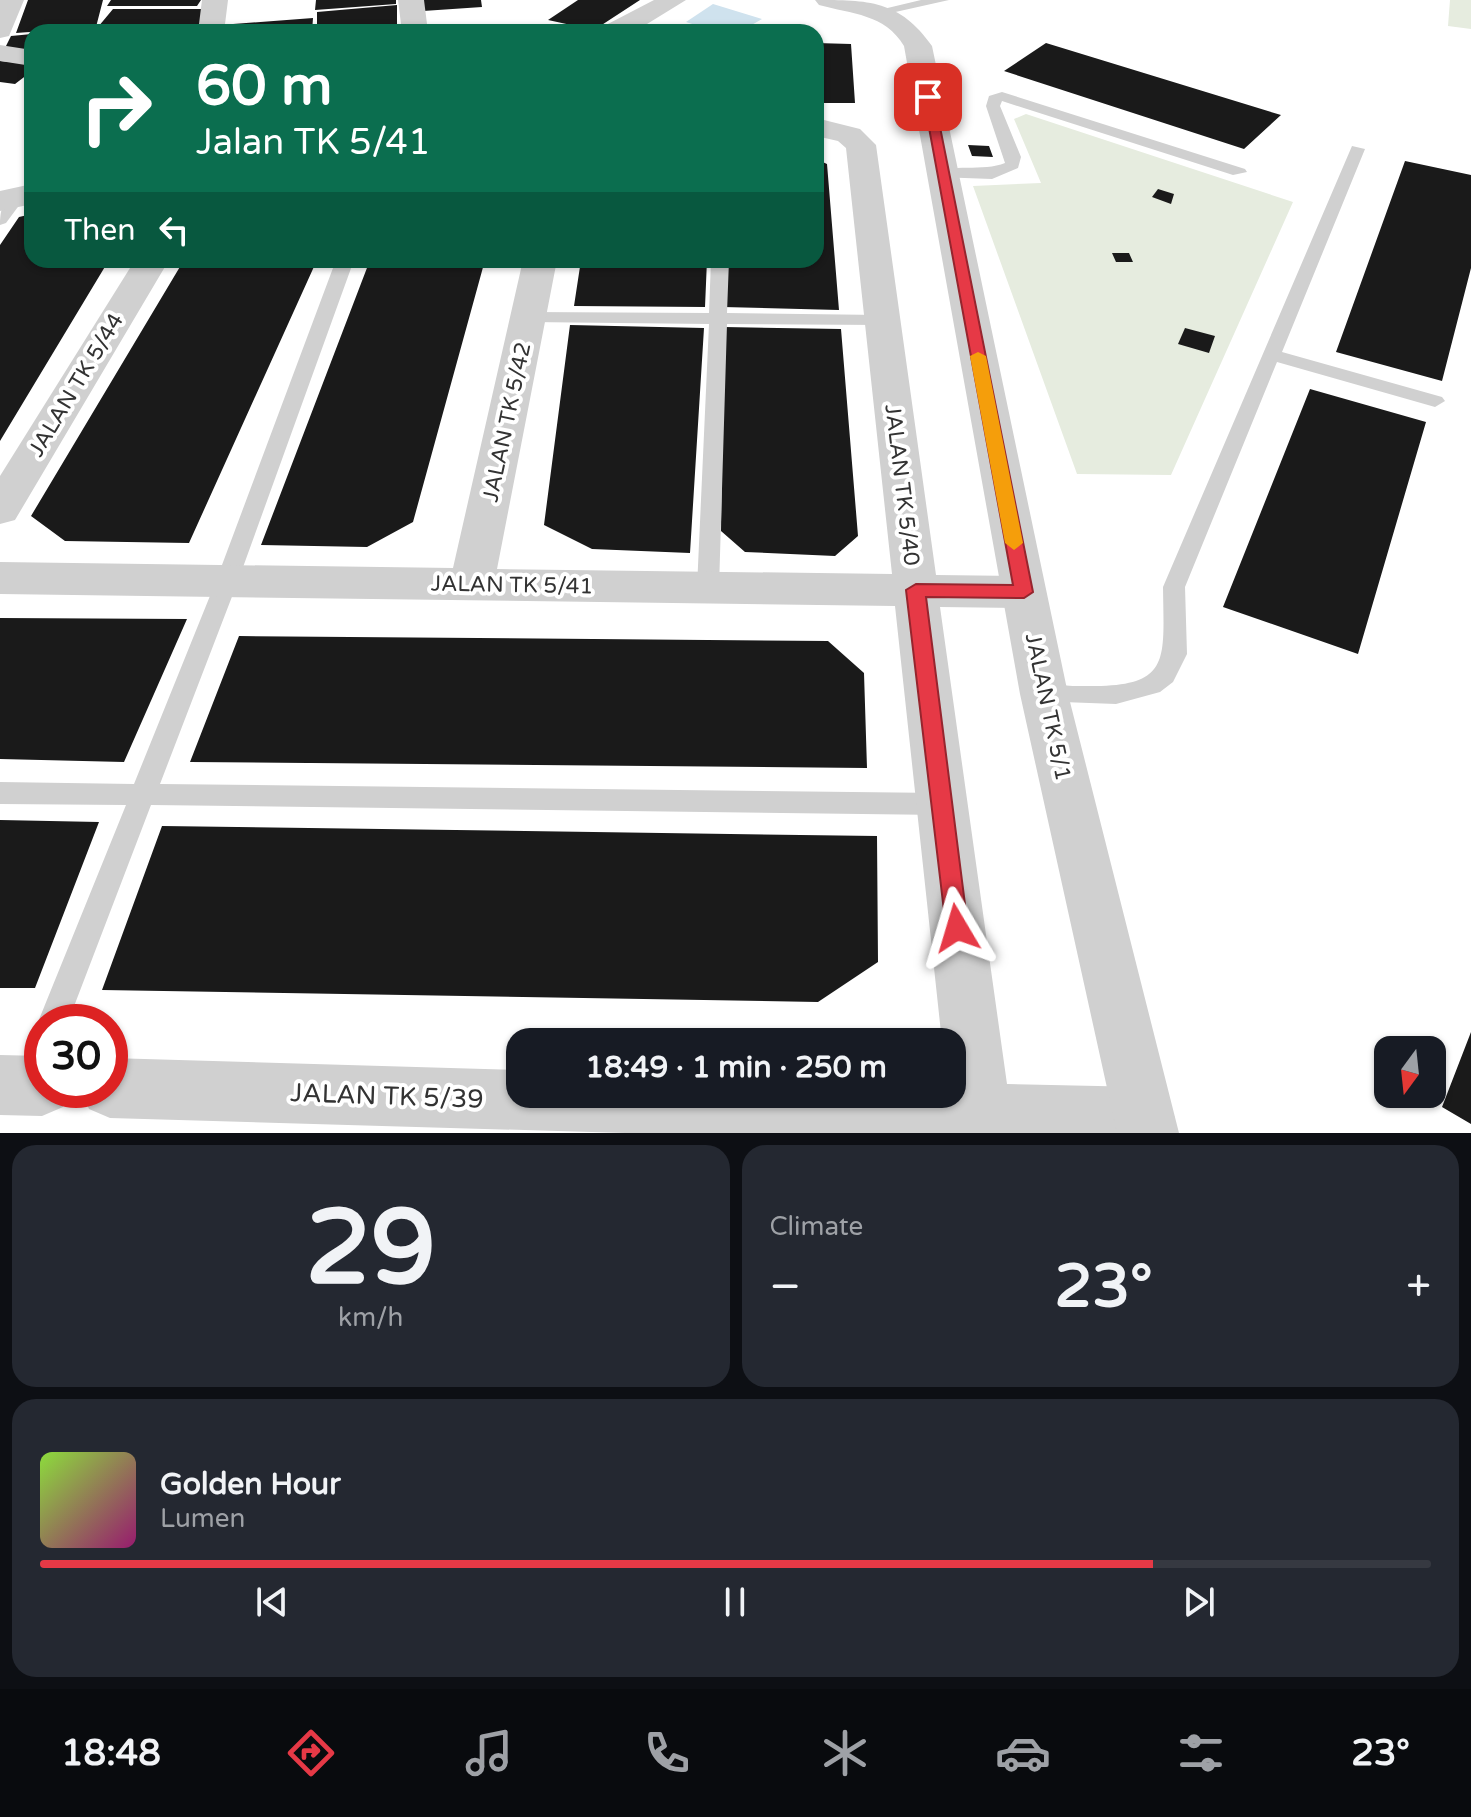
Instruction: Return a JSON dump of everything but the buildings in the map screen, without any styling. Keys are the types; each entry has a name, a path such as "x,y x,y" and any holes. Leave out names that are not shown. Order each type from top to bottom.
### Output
{"street":[{"path":"0,30 11,0"},
{"path":"212,24 215,0"},
{"path":"411,0 414,24"},
{"path":"629,24 673,0"},
{"path":"828,0 882,11"},
{"name":"JALAN TK 5/1","path":"882,11 900,19 918,46 1044,694 1146,1126"},
{"path":"0,53 24,57"},
{"name":"JALAN TK 5/40","path":"824,129 849,135 861,145 980,1113"},
{"name":"JALAN TK 5/44","path":"0,510 147,268"},
{"name":"JALAN TK 5/42","path":"472,584 538,268"},
{"name":"JALAN TK 5/41","path":"0,578 1024,592"},
{"name":"JALAN TK 5/39","path":"128,1089 980,1113 1146,1126"}],"lane":[{"path":"882,11 943,0"},
{"path":"943,174 992,174 1012,165 1013,157 993,106 994,99 1002,96 1239,172"},
{"path":"1044,694 1131,695 1166,676 1174,659 1174,587 1357,149"},
{"path":"60,1004 227,581 342,268"},
{"path":"708,588 720,268"},
{"path":"529,317 881,320"},
{"path":"1272,355 1435,401"},
{"path":"0,793 942,804"}],"shaded area":[{"path":"1450,0 1471,0 1471,29 1448,26"},
{"path":"1026,114 1293,202 1171,475 1077,474 973,186 1041,183 1014,119"}],"water":[{"path":"713,4 762,19 753,24 686,22"}],"slow traffic":[{"path":"978,356 1014,543"}],"route":[{"path":"928,97 1024,592 916,590 957,928"}]}
